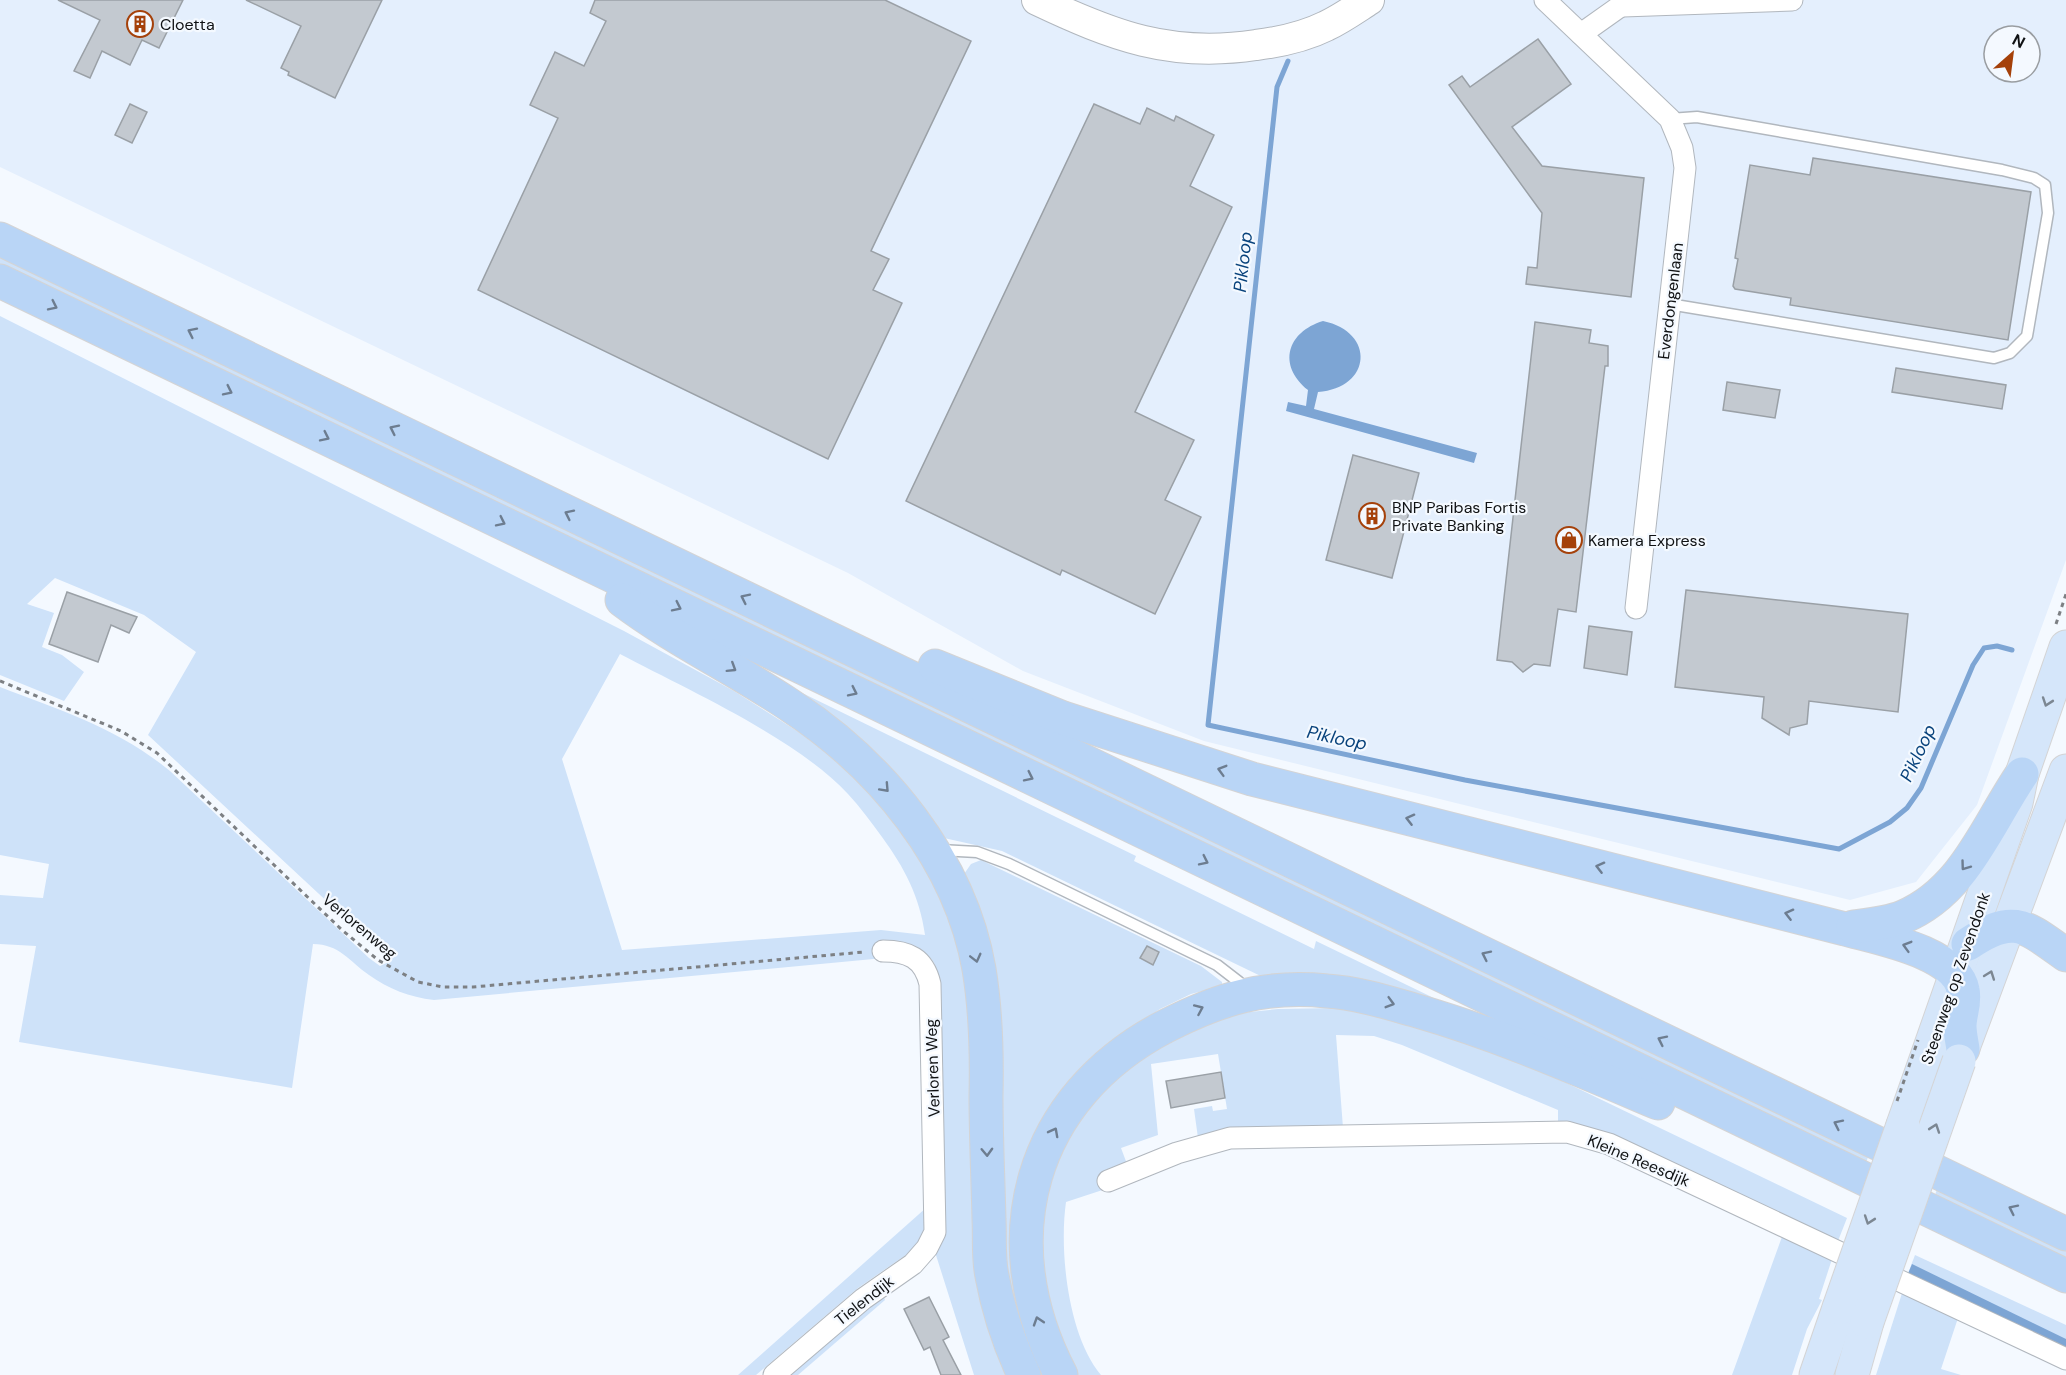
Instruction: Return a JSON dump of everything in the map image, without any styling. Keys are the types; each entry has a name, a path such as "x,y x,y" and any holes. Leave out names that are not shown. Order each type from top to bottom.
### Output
{"highway":[{"path":"0,239 2066,1234"},
{"path":"0,281 2066,1276"},
{"path":"568,555 629,605 793,707 850,751 899,803 933,850 957,898 978,967 987,1047 986,1133 991,1275 1016,1358 1024,1375"},
{"path":"798,623 833,627 863,635 1063,718 1252,779 1845,929 1919,950 1944,964 1956,975 1963,988 1964,1006 1951,1052"},
{"path":"1845,929 1901,918 1938,896 1969,862 2022,774"},
{"path":"1968,944 1986,932 2008,925 2030,930 2066,955"},
{"path":"1060,1375 1038,1324 1026,1268 1028,1215 1032,1187 1049,1141 1078,1092 1116,1056 1139,1040 1220,1000 1274,990 1328,991 1380,1000 1464,1024 1711,1125 1802,1149"}],"main road":[{"name":"Steenweg op Zevendonk","path":"1956,975 2016,803 2022,774 2066,647"},
{"name":"Steenweg op Zevendonk","path":"1853,1315 1951,1052 2008,925 2066,771"},
{"path":"1816,1375 1853,1315"},
{"path":"1852,1375 1853,1315"}],"street":[{"path":"1037,0 1132,39 1187,50 1240,48 1283,42 1325,27 1369,0"},
{"name":"Everdongenlaan","path":"1545,0 1670,119 1682,148 1685,168 1636,608"},
{"path":"1581,34 1626,3 1792,0"},
{"name":"Verloren Weg","path":"883,951 901,951 911,955 927,972 930,984 936,1216"},
{"name":"Kleine Reesdijk","path":"1108,1181 1177,1153 1230,1138 1544,1131 1578,1134 1609,1144 2066,1359"},
{"name":"Tielendijk","path":"774,1375 864,1299 919,1258 933,1238 936,1216"}],"lane":[{"path":"1669,304 1994,358 2010,353 2028,336 2048,213 2045,185 2034,178 2002,170 1697,117 1670,119"},
{"path":"933,850 977,852 1009,864 1217,965 1239,982 1248,994"}],"path":[{"name":"Verlorenweg","path":"0,681 121,731 157,753 342,930 378,960 418,982 443,987 473,987 883,951"}],"shaded area":[{"path":"0,0 2066,0 2066,560 1977,805 1916,882 1850,900 1204,741 1023,671 848,573 0,167"},
{"path":"0,255 1869,1154 1866,1163 0,265"},
{"path":"0,316 624,631 734,691 816,743 861,779 898,825 938,887 958,943 968,992 1007,1375 974,1375 935,1252 943,1241 941,988 937,970 927,954 904,945 884,958 434,1000 416,997 392,988 369,975 337,950 313,944 292,1088 19,1042 36,946 0,944 0,895 43,898 49,864 0,855 0,687 89,722 150,756 170,771 369,958 380,966 391,961 148,735 196,652 144,615 55,578 27,604 54,613 42,647 62,655 84,672 64,701 0,675","holes":["620,654 740,716 826,773 861,809 904,871 915,895 925,935 881,930 622,950 562,759"]},
{"path":"792,688 1136,856 1134,861 1314,949 1316,941 1440,1001 1273,982 1002,851 944,838"},
{"path":"981,860 1201,966 1222,982 1222,986 1191,994 1160,1009 1104,1048 1036,1135 1050,1375 1037,1375 1009,1292 964,874 971,864"},
{"path":"1337,1008 1384,1015 1519,1060 1847,1218 1838,1241 1558,1123 1558,1110 1402,1045 1374,1036 1336,1035 1343,1128 1198,1138 1194,1109 1212,1106 1213,1111 1227,1109 1218,1054 1151,1064 1158,1135 1121,1148 1133,1180 1066,1202 1064,1244 1068,1292 1081,1338 1101,1375 1073,1375 1036,1259 1054,1161 1091,1101 1153,1047 1230,1014 1278,1009"},
{"path":"1938,1186 2066,1249 2066,1259 1935,1195"},
{"path":"927,1207 926,1232 913,1250 858,1288 756,1375 738,1375"},
{"path":"1783,1234 1833,1256 1819,1299 1822,1300 1807,1329 1792,1375 1732,1375"},
{"path":"1915,1255 2066,1325 2066,1351 1907,1276"},
{"path":"1904,1287 1959,1315 1941,1369 1961,1375 1876,1375"},
{"path":"883,1294 885,1300 798,1375 784,1375"}],"water":[{"path":"1323,321 1340,327 1352,336 1359,347 1361,359 1357,371 1349,381 1336,388 1318,392 1314,409 1477,453 1474,463 1286,411 1288,402 1306,406 1308,390 1292,370 1290,350 1301,333"},
{"path":"1912,1264 2066,1339 2066,1351 1907,1276"}],"building":[{"name":"Cloetta","path":"58,0 183,0 159,48 142,40 130,65 102,51 90,78 74,71 100,20"},
{"path":"246,0 382,0 335,98 288,75 289,72 281,68 301,26"},
{"path":"595,0 885,0 971,41 871,251 889,259 873,290 902,303 828,459 478,290 558,118 530,105 555,52 584,66 606,21 590,13"},
{"path":"1538,39 1571,84 1512,127 1542,166 1644,178 1631,297 1526,284 1528,267 1537,268 1542,213 1449,85 1462,76 1470,87"},
{"path":"130,104 147,112 132,143 115,135"},
{"path":"1094,104 1140,124 1147,108 1174,121 1176,116 1214,135 1190,186 1232,207 1135,412 1194,440 1165,500 1201,517 1155,614 1062,570 1060,575 906,501"},
{"path":"1813,158 2031,192 2008,340 1790,305 1791,298 1735,289 1733,286 1738,259 1735,258 1750,165 1810,175"},
{"path":"1535,322 1591,330 1589,343 1608,346 1608,366 1605,366 1576,612 1558,609 1550,666 1534,664 1523,672 1512,662 1497,660"},
{"path":"1896,368 2006,385 2002,409 1892,392"},
{"path":"1727,382 1780,390 1775,418 1723,410"},
{"name":"BNP Paribas Fortis Private Banking","path":"1353,455 1419,473 1392,578 1326,560"},
{"path":"1686,590 1908,614 1898,712 1809,701 1807,724 1790,728 1789,735 1762,718 1764,697 1675,687"},
{"path":"67,592 137,617 129,633 111,625 98,662 49,644"},
{"path":"1589,626 1632,632 1627,675 1584,668"},
{"path":"1147,946 1159,952 1153,965 1140,958"},
{"path":"1221,1072 1225,1098 1171,1108 1166,1081"},
{"path":"929,1297 949,1337 943,1340 961,1375 941,1375 930,1347 924,1350 904,1309"}],"waterway":[{"name":"Pikloop","path":"1288,61 1277,87 1208,725 1465,780 1839,849 1890,822 1907,808 1921,788 1973,665 1984,648 1997,646 2012,650"}],"place":[{"name":"Cloetta","path":"140,24"},
{"name":"BNP Paribas Fortis Private Banking","path":"1372,516"},
{"name":"Kamera Express","path":"1569,540"}]}
